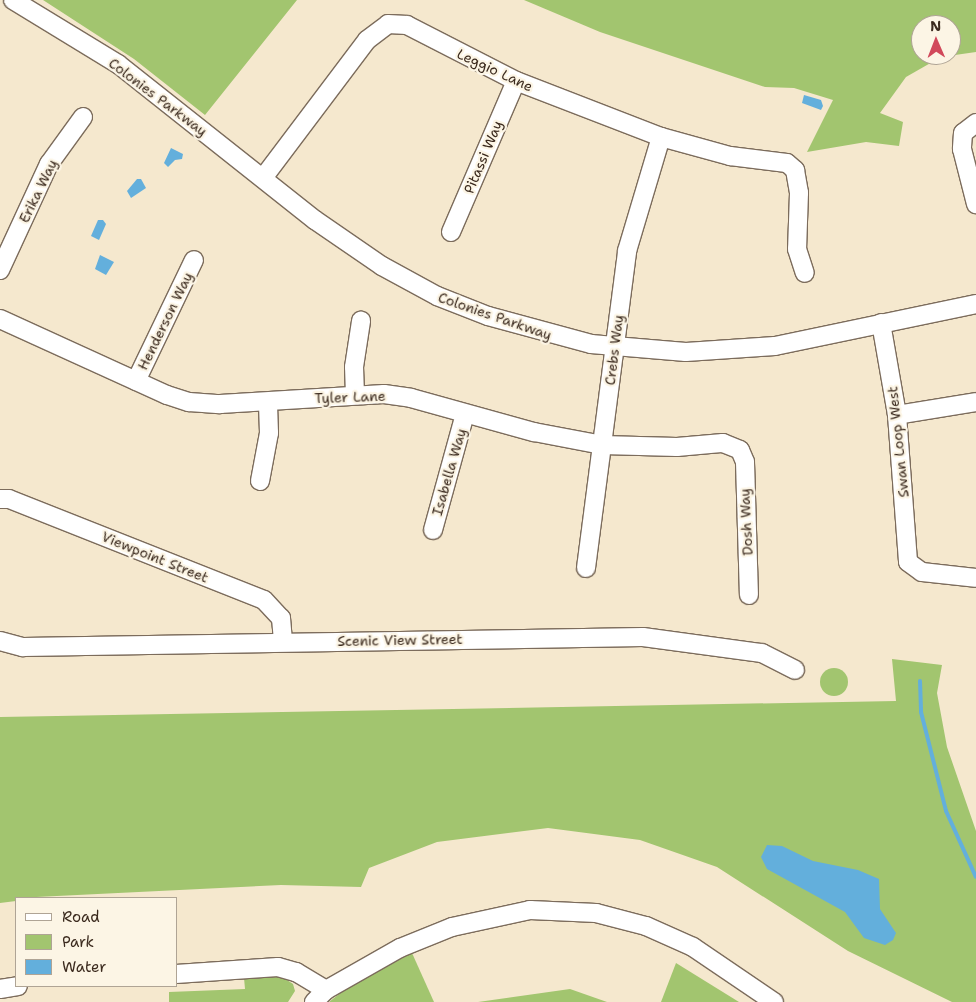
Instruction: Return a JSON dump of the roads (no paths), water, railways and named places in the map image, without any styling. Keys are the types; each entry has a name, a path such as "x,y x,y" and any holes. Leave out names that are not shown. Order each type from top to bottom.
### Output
{"street":[{"name":"Colonies Parkway","path":"13,0 118,64 315,220 382,266 437,296 559,338 614,348 686,352 757,348 976,304"},
{"name":"Leggio Lane","path":"263,178 367,40 388,24 407,25 516,81 662,137 730,156 787,163 795,170 800,194 796,249 806,273"},
{"name":"Pitassi Way","path":"450,232 516,81"},
{"name":"Erika Way","path":"0,270 49,164 83,117"},
{"path":"970,128 962,149 976,204"},
{"name":"Crebs Way","path":"586,568 627,251 662,137"},
{"name":"Henderson Way","path":"136,381 194,260"},
{"name":"Tyler Lane","path":"0,319 136,381 189,402 268,402 384,394 411,398 534,432 602,446 677,447 723,443 740,450"},
{"path":"355,395 354,367 361,321"},
{"name":"Swan Loop West","path":"881,323 897,415 908,562 922,572 976,578"},
{"path":"260,481 269,433 268,402"},
{"path":"897,415 976,402"},
{"name":"Isabella Way","path":"433,530 465,414"},
{"name":"Dosh Way","path":"740,450 746,462 749,595"},
{"name":"Viewpoint Street","path":"0,499 8,499 264,600 281,618 283,641"},
{"name":"Scenic View Street","path":"1,642 23,647 283,641 643,637 762,653 795,670"},
{"path":"178,974 278,967 296,972 320,996 400,948 452,927 498,914 530,910 565,910 596,913 646,926 693,947 774,1002"},
{"path":"0,989 15,986"}],"water":[{"path":"804,95 821,100 823,106 821,110 802,103"},
{"path":"171,148 183,154 182,159 175,160 168,167 164,163"},
{"path":"137,179 141,179 146,188 131,198 127,191"},
{"path":"98,220 103,220 106,224 99,240 91,236"},
{"path":"100,255 114,262 106,275 95,269"},
{"path":"767,845 782,846 813,861 858,870 879,879 880,909 896,933 893,940 885,945 864,938 845,912 767,869 761,857"}],"waterway":[{"path":"920,681 921,712 946,811 976,877"}]}
